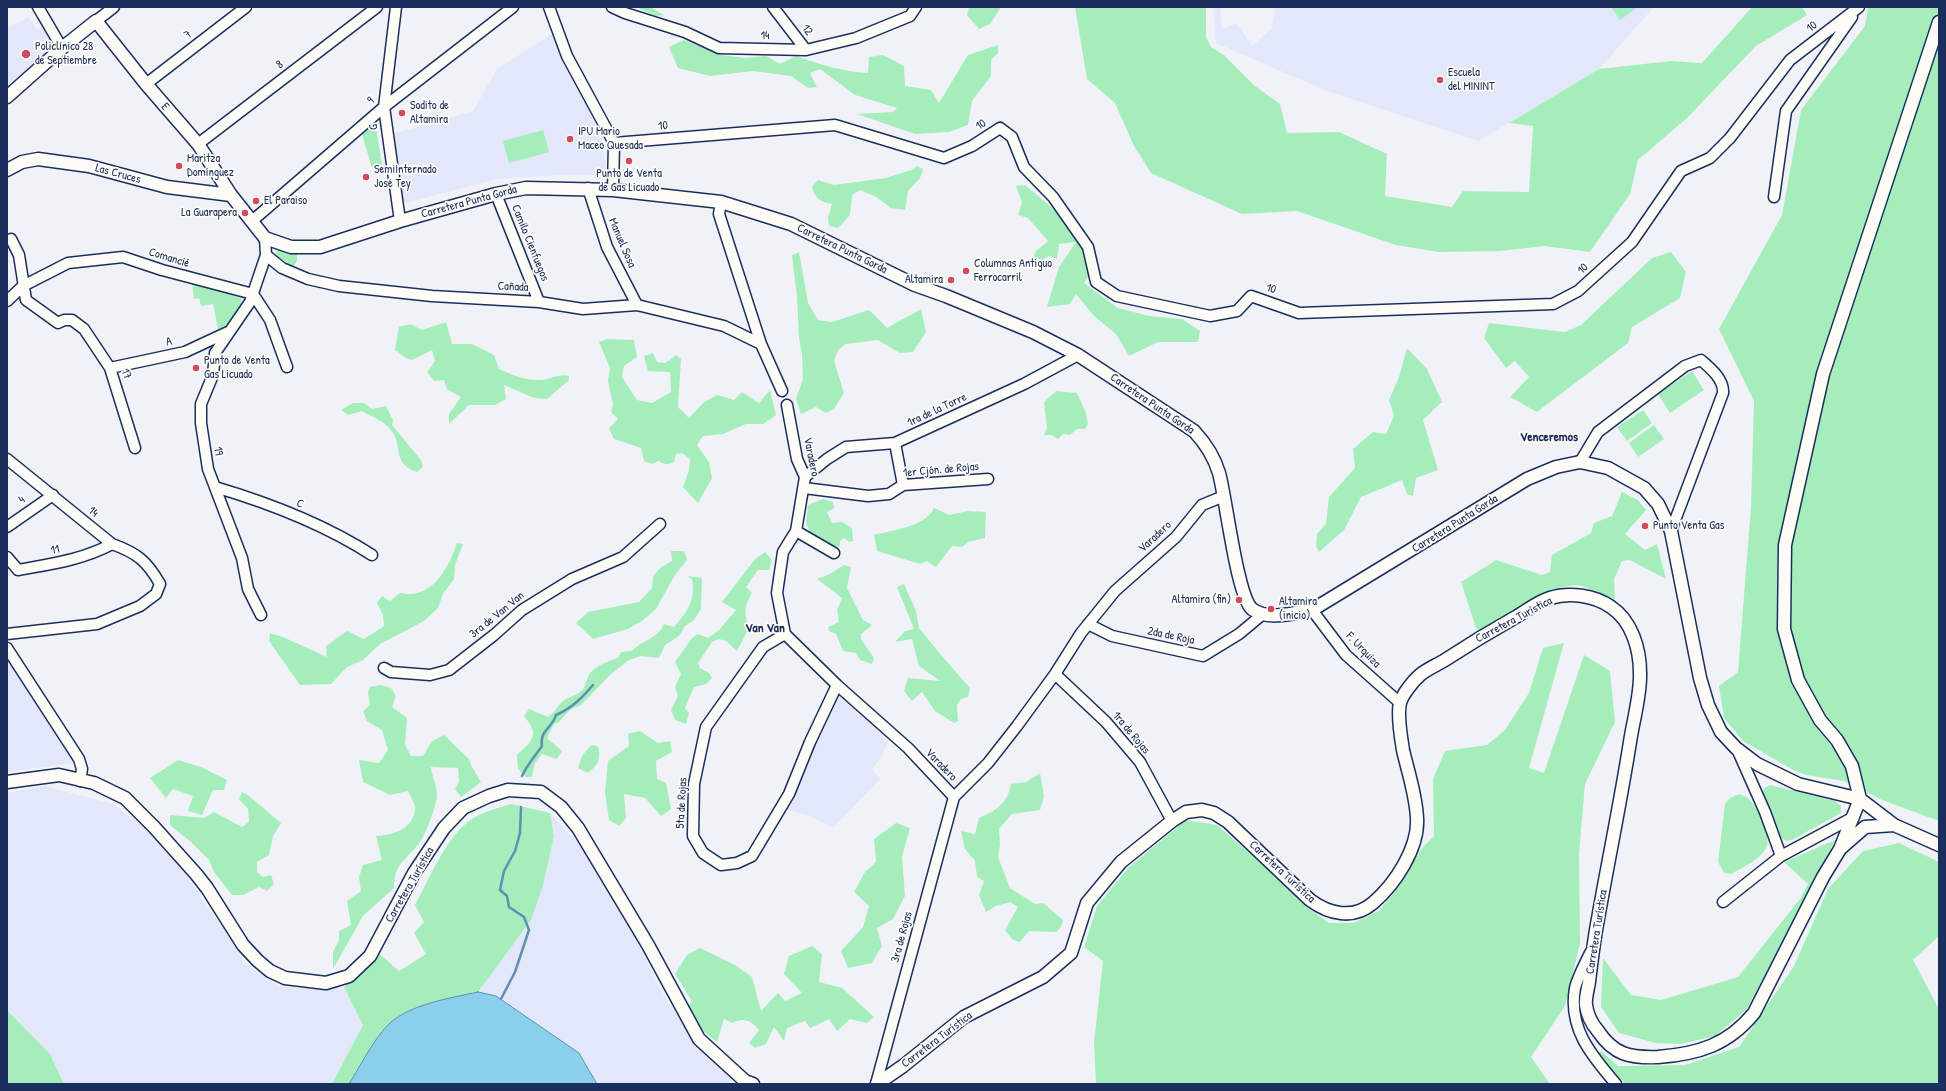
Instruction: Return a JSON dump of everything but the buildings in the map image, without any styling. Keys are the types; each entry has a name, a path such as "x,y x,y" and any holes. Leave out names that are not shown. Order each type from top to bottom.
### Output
{"main road":[{"path":"7,97 62,48 96,21"},
{"name":"E","path":"96,21 146,84 198,144 231,195"},
{"path":"1939,22 1823,374 1784,545 1784,629 1798,680 1820,720 1837,740 1852,766 1860,799 1894,824 1939,845"},
{"name":"Las Cruces","path":"7,170 22,162 38,159 90,166 167,187 231,195"},
{"name":"Carretera Punta Gorda","path":"265,238 291,246 320,247 400,220 496,194 526,188 588,188 721,202 790,224 915,285 1026,329 1078,355 1194,431 1209,448 1219,473 1237,566 1245,598 1252,608 1263,614 1288,614 1312,610 1527,480 1556,467 1580,462 1608,468 1644,488 1658,504 1672,531 1700,678 1708,705 1721,732 1736,748 1757,764 1798,784 1860,799"},
{"path":"231,195 265,238"},
{"name":"Carretera Turística","path":"876,1084 903,1066 964,1017 1043,977 1071,953 1087,903 1121,862 1172,821 1186,812 1202,810 1214,813 1228,822 1310,900 1324,910 1346,914 1368,908 1382,895 1398,876 1417,830 1417,816 1400,735 1400,703 1420,676 1475,640 1548,598 1565,595 1583,596 1599,600 1613,608 1624,620 1633,634 1638,654 1640,675 1623,791 1594,944 1586,1005 1592,1023 1603,1040 1614,1050 1627,1056 1668,1056 1706,1048 1723,1041 1741,1029 1754,1013 1823,877 1840,849 1860,799"},
{"name":"Carretera Turística","path":"7,782 59,775 94,784 125,798 154,827 207,888 244,945 258,961 270,970 285,978 326,983 349,976 370,956 414,873 444,828 463,808 489,796 508,790 541,792 561,807 578,828 648,945 699,1039 745,1081 753,1084"},
{"path":"1840,849 1865,827 1894,824"}],"street":[{"path":"38,7 62,48"},
{"path":"96,21 114,7"},
{"name":"7","path":"146,84 246,7"},
{"name":"8","path":"198,144 377,7"},
{"name":"G","path":"396,7 384,107 400,220"},
{"name":"9","path":"252,221 384,107 513,7"},
{"path":"549,7 567,56 614,143 613,190"},
{"name":"14","path":"612,7 625,13 685,32 719,48 806,50 856,38 910,16 916,7"},
{"name":"12","path":"773,7 806,50"},
{"path":"1774,198 1786,111 1859,8"},
{"name":"10","path":"614,143 836,125 944,158 972,146 1000,128 1012,137 1024,167 1053,197 1088,247 1096,282 1117,296 1210,316 1237,311 1251,296 1299,313 1553,304 1578,291 1632,242 1681,171 1710,158 1730,138 1790,60 1859,8"},
{"name":"Manuel Sosa","path":"588,188 607,247 637,305"},
{"name":"Camilo Cienfuegos","path":"496,194 539,302"},
{"path":"721,202 719,214 761,344 782,391"},
{"path":"265,238 266,254 253,294 270,320 287,367"},
{"path":"11,239 19,255 23,286"},
{"name":"Cañada","path":"266,254 282,268 308,278 339,286 432,296 539,302 583,309 637,305 724,326 761,344"},
{"name":"Comancié","path":"7,301 23,286 68,264 123,257 162,270 253,294"},
{"name":"17","path":"23,286 26,300 58,324 64,320 72,320 84,329 110,368 135,448"},
{"name":"19","path":"253,294 250,302 215,353 213,375 201,404 201,423 208,469 242,558 248,589 261,615"},
{"name":"A","path":"110,368 185,352 229,331"},
{"name":"1ra de la Torre","path":"805,477 827,459 846,447 895,444 1024,384 1078,355"},
{"path":"1580,462 1598,432 1685,366 1700,360 1714,372 1723,387 1723,393 1672,531"},
{"name":"Varadero","path":"787,405 797,459 805,477 796,532 783,552 777,593 785,634 837,685 908,748 954,797 988,763 1055,674 1088,624 1116,590 1176,537 1202,505 1224,496"},
{"path":"895,444 903,485"},
{"name":"14","path":"7,459 112,544 129,550 150,566 160,584 156,594 140,606 97,624 7,634"},
{"name":"1er Cjón. de Rojas","path":"804,488 868,496 889,494 903,485 988,479"},
{"name":"C","path":"215,486 347,538 372,555"},
{"name":"4","path":"7,527 53,495"},
{"name":"3ra de Van Van","path":"384,668 391,672 430,675 449,670 494,635 522,610 572,579 623,557 660,524"},
{"path":"796,532 834,553"},
{"name":"11","path":"7,557 18,570 61,563 94,554 112,544"},
{"name":"F. Urquiza","path":"1312,610 1346,654 1400,703"},
{"name":"2da de Roja","path":"1088,624 1112,636 1203,656 1239,634 1263,614"},
{"name":"5ta de Rojas","path":"785,634 764,647 706,728 694,784 693,836 703,853 721,865 737,863 752,856 789,794 810,742 837,685"},
{"path":"7,648 79,759 82,769 80,780"},
{"name":"1ra de Rojas","path":"1055,674 1106,722 1140,762 1172,821"},
{"path":"1736,748 1765,812 1781,856"},
{"name":"3ra de Rojas","path":"876,1084 954,797"},
{"path":"1723,902 1781,856 1852,818"},
{"path":"1594,944 1576,987 1575,1020 1588,1051 1616,1084"}],"shaded area":[{"name":"Escuela del MININT","path":"1213,7 1220,7 1222,29 1237,23 1252,46 1272,28 1275,7 1654,7 1599,69 1478,141 1327,91 1216,43"},
{"name":"Policlínico 28 de Septiembre","path":"29,17 37,30 44,26 55,45 7,90 7,28"},
{"path":"555,32 602,140 607,175 560,175 497,179 402,204 392,134 473,111 497,69"},
{"path":"7,656 24,681 74,763 7,772"},
{"path":"839,696 879,731 887,743 882,756 872,769 880,779 833,828 810,816 784,809"},
{"path":"45,786 113,804 144,827 186,874 245,963 279,986 321,990 344,987 363,1025 332,1084 64,1084 50,1054 7,1010 7,793"},
{"path":"550,813 582,848 620,907 665,997 696,1045 738,1084 597,1084 579,1053 496,996 478,992 531,920 554,836"}],"green space":[{"path":"636,7 650,7 664,15 656,16"},
{"path":"969,7 1001,7 990,24 979,29 967,15"},
{"path":"1075,7 1206,7 1206,37 1211,47 1224,55 1255,86 1280,104 1287,133 1339,132 1387,154 1385,196 1452,207 1463,191 1529,192 1533,126 1509,123 1599,69 1671,61 1702,63 1752,7 1802,7 1807,15 1756,46 1687,118 1638,160 1630,194 1590,252 1544,246 1500,251 1439,252 1396,245 1297,211 1242,214 1151,173 1134,146 1115,103 1087,79"},
{"path":"1611,7 1638,7 1620,20"},
{"path":"1868,7 1939,7 1939,821 1882,800 1844,781 1806,775 1793,770 1743,741 1724,718 1719,686 1738,672 1751,507 1754,401 1719,329 1782,215 1801,110 1865,26"},
{"path":"684,40 722,55 745,58 766,56 780,64 796,56 832,67 868,73 869,57 883,55 904,66 905,86 931,90 939,103 968,55 998,45 998,53 991,60 991,76 972,101 968,125 949,132 915,134 857,114 893,112 897,108 855,95 820,69 810,73 817,87 808,88 791,76 753,71 710,76 678,68 669,47"},
{"path":"370,126 376,127 382,165 372,168 362,134"},
{"path":"543,130 549,152 509,163 503,141"},
{"path":"917,166 923,169 920,178 908,191 905,210 891,208 876,197 860,190 852,195 850,215 838,228 829,226 828,218 832,204 819,199 812,187 818,180 834,185 886,178 911,170"},
{"path":"1025,185 1057,212 1079,237 1089,275 1084,283 1118,308 1149,316 1182,319 1200,331 1198,342 1158,342 1129,356 1116,334 1094,316 1076,294 1070,304 1047,307 1059,267 1076,242 1059,244 1057,259 1049,256 1040,261 1030,263 1036,251 1048,241 1028,218 1018,215 1022,202 1016,186"},
{"path":"280,247 297,252 297,261 293,267 275,254"},
{"path":"799,252 808,303 818,320 832,322 869,310 887,328 921,309 926,332 913,352 900,353 878,340 846,344 838,350 834,361 844,393 834,409 826,413 816,407 801,414 796,399 803,379 797,297 792,255"},
{"path":"1671,252 1686,272 1680,298 1632,327 1628,343 1537,412 1510,397 1529,377 1515,361 1506,368 1484,338 1489,323 1565,332 1581,325 1652,258"},
{"path":"192,282 241,298 242,302 238,312 222,328 218,329 213,304 201,306 199,298 194,299"},
{"path":"446,322 452,344 472,344 494,355 499,369 531,380 542,380 565,375 569,376 569,380 547,399 534,398 504,385 506,399 495,405 469,405 449,424 449,414 461,397 447,389 444,380 434,381 427,372 435,361 432,350 412,360 406,358 395,350 399,327 410,324 422,330"},
{"path":"607,339 634,340 637,357 624,366 622,377 637,400 652,403 671,392 670,372 648,371 644,356 653,353 657,362 665,363 676,355 681,359 678,407 689,418 703,403 717,395 734,400 742,392 759,403 770,390 776,415 763,424 746,424 723,434 703,436 697,445 709,462 712,478 698,503 683,487 689,470 690,459 682,453 676,454 674,462 672,463 664,464 659,461 652,464 644,461 641,448 614,439 609,428 618,419 611,412 613,404 608,381 610,368 599,342"},
{"path":"1407,348 1427,369 1442,402 1423,420 1438,470 1416,478 1413,496 1407,494 1402,480 1361,497 1344,530 1319,552 1316,546 1317,534 1326,524 1329,497 1355,468 1353,449 1373,432 1386,434 1394,416 1389,400 1399,377"},
{"path":"1692,371 1704,390 1670,413 1658,394"},
{"path":"1056,391 1077,393 1086,413 1088,424 1085,429 1077,429 1070,435 1063,434 1058,439 1051,435 1044,435 1047,428 1044,402"},
{"path":"353,403 364,403 372,409 386,406 393,420 392,425 421,460 423,467 417,472 404,464 399,454 395,436 388,427 381,422 362,411 348,415 341,410"},
{"path":"1643,410 1652,423 1627,441 1617,427"},
{"path":"1654,425 1664,439 1638,457 1629,443"},
{"path":"1622,492 1638,500 1646,510 1625,534 1645,550 1657,544 1666,579 1630,560 1622,561 1614,579 1615,603 1582,586 1572,585 1559,588 1529,601 1477,631 1461,582 1496,560 1542,575 1550,572 1552,555 1591,533 1594,523 1612,516"},
{"path":"823,499 833,502 834,508 827,512 832,523 842,522 852,528 853,541 849,542 844,538 840,541 840,546 833,546 811,535 806,523 808,505"},
{"path":"934,508 949,515 968,511 986,512 985,538 968,542 962,547 952,546 936,567 927,561 920,564 877,551 874,535 916,524 924,520"},
{"path":"457,543 463,544 455,565 454,579 443,594 438,608 424,621 380,644 363,660 347,667 331,684 300,685 269,641 270,633 283,637 327,657 326,646 347,631 364,639 384,626 383,615 377,603 382,596 390,601 400,593 411,594 421,592 430,587 449,563"},
{"path":"671,551 684,551 687,560 675,575 656,609 642,621 628,629 593,639 576,623 588,612 639,602 652,588 653,576 661,567 672,561"},
{"path":"765,552 772,560 769,570 758,570 746,587 752,593 747,602 746,610 746,618 749,628 737,651 726,641 719,639 712,642 698,663 700,668 709,673 712,678 706,684 694,687 685,708 689,713 686,724 675,720 671,710 678,696 675,687 681,674 675,662 692,638 698,634 708,638 719,630 736,610 722,602 755,559"},
{"path":"844,565 851,567 847,588 863,620 872,625 861,634 861,639 874,658 872,664 860,660 856,653 843,651 836,634 829,631 828,627 839,622 837,610 842,598 817,579 830,574"},
{"path":"687,576 702,578 701,609 693,621 685,626 679,636 665,645 659,658 641,656 629,660 611,674 581,705 571,709 559,722 554,724 547,738 562,751 557,759 542,754 535,763 532,777 526,777 518,769 517,755 527,745 532,737 532,728 524,716 529,709 548,717 563,701 578,694 582,690 590,673 596,668 618,658 621,652 632,651 640,644 658,633 664,624 674,627 686,611 693,593 692,579"},
{"path":"904,584 916,611 919,628 970,688 968,697 961,699 957,705 958,721 954,723 935,711 922,692 912,701 904,691 908,678 940,681 919,666 912,639 895,642 905,631 914,629 897,587"},
{"path":"1564,643 1529,768 1544,773 1584,655 1610,671 1615,722 1585,784 1579,854 1580,943 1565,1006 1531,1057 1550,1084 1096,1084 1094,1043 1103,961 1084,947 1097,906 1128,868 1186,820 1217,825 1258,861 1305,906 1329,923 1353,923 1379,911 1400,885 1422,848 1434,836 1433,779 1445,751 1487,745 1505,730 1529,693 1543,648"},
{"path":"381,685 391,688 396,696 392,707 407,718 405,744 411,756 423,756 432,741 444,735 469,759 481,782 461,797 455,789 459,782 458,768 431,767 437,800 425,832 420,842 399,867 394,880 394,888 363,916 333,969 333,952 339,940 339,931 351,925 347,901 361,891 359,877 363,865 382,860 376,836 395,833 401,830 411,822 414,815 415,808 408,791 390,795 363,782 359,760 379,763 388,750 382,730 367,721 363,711 370,705 368,693 370,687"},
{"path":"640,731 658,743 670,741 672,752 656,761 657,779 666,783 671,809 661,816 645,798 624,794 626,818 619,826 609,820 605,792 608,761 629,746 628,734"},
{"path":"591,745 598,746 599,758 595,767 588,773 578,768 582,756"},
{"path":"178,760 201,767 227,780 224,790 213,790 202,815 188,811 193,796 173,789 166,798 150,778"},
{"path":"1040,773 1044,796 1040,810 1012,814 999,829 1000,845 998,857 1010,888 1035,904 1043,903 1063,920 1061,927 1056,932 1029,931 1020,942 1013,940 1005,930 1018,907 1010,902 996,906 986,912 979,895 984,881 977,877 975,861 965,849 961,831 975,834 979,818 1000,806 1007,797 1011,784 1026,782"},
{"path":"1770,785 1835,801 1841,806 1841,813 1792,840 1787,841 1781,838 1763,792 1764,788"},
{"path":"242,792 248,795 281,823 273,836 269,855 257,862 257,872 263,877 271,875 274,884 267,891 259,887 243,895 232,895 214,872 209,860 192,843 170,825 170,815 204,818 214,812 242,827 249,822 248,809 239,799"},
{"path":"1736,795 1741,795 1747,798 1757,809 1767,833 1768,840 1767,846 1761,855 1751,863 1731,874 1724,873 1718,862 1725,804 1729,799"},
{"path":"511,804 550,813 554,836 543,885 531,920 478,992 408,1011 390,1023 370,1050 349,1084 332,1084 363,1025 344,987 380,954 399,971 426,954 414,933 424,922 415,905 441,855 454,836 466,823 484,813"},
{"path":"896,823 910,828 902,857 905,896 893,919 877,928 882,946 872,963 848,968 841,951 863,927 869,906 854,892 865,872 876,862 874,839"},
{"path":"1835,840 1788,934 1746,1010 1715,1036 1681,1044 1656,1043 1619,1033 1601,1007 1603,958 1631,995 1661,1000 1738,977 1800,899 1808,884 1784,862"},
{"path":"1899,843 1939,862 1939,936 1913,960 1939,1009 1939,1084 1626,1084 1595,1055 1601,1051 1618,1066 1685,1065 1739,1047 1794,966 1828,889 1863,851"},
{"path":"812,946 822,954 819,982 842,988 874,1017 867,1023 850,1019 837,1031 829,1019 810,1028 805,1021 787,1028 784,1041 774,1027 766,1044 755,1048 749,1043 759,1030 756,1027 747,1020 740,1020 732,1023 724,1019 717,1042 702,1030 688,1006 692,1001 675,974 687,955 700,948 735,965 752,977 761,1011 778,993 785,1001 802,993 784,974 789,956"},
{"path":"7,1010 50,1054 64,1084 7,1084"}],"water":[{"path":"478,992 496,996 579,1053 597,1084 349,1084 384,1029 399,1016 420,1006"}],"waterway":[{"path":"522,776 542,746 542,737 556,715 576,702 593,685"},
{"path":"501,999 515,972 529,930 524,917 509,907 507,896 500,890 504,871 515,851 520,833 521,807"}],"place":[{"name":"Policlínico 28 de Septiembre","path":"26,54"},
{"name":"Escuela del MININT","path":"1440,80"},
{"name":"Sodito de Altamira","path":"402,113"},
{"name":"IPU Mario Maceo Quesada","path":"570,139"},
{"name":"Punto de Venta de Gas Licuado","path":"629,161"},
{"name":"Maritza Domínguez","path":"179,166"},
{"name":"SemiInternado José Tey","path":"366,177"},
{"name":"El Paraiso","path":"256,201"},
{"name":"La Guarapera","path":"245,213"},
{"name":"Columnas Antiguo Ferrocarril","path":"966,271"},
{"name":"Altamira","path":"951,280"},
{"name":"Punto de Venta Gas Licuado","path":"196,368"},
{"name":"Punto Venta Gas","path":"1645,526"},
{"name":"Altamira (fin)","path":"1239,600"},
{"name":"Altamira (inicio)","path":"1271,609"}],"district":[{"name":"Venceremos","path":"1549,438"},
{"name":"Van Van","path":"765,629"}]}
